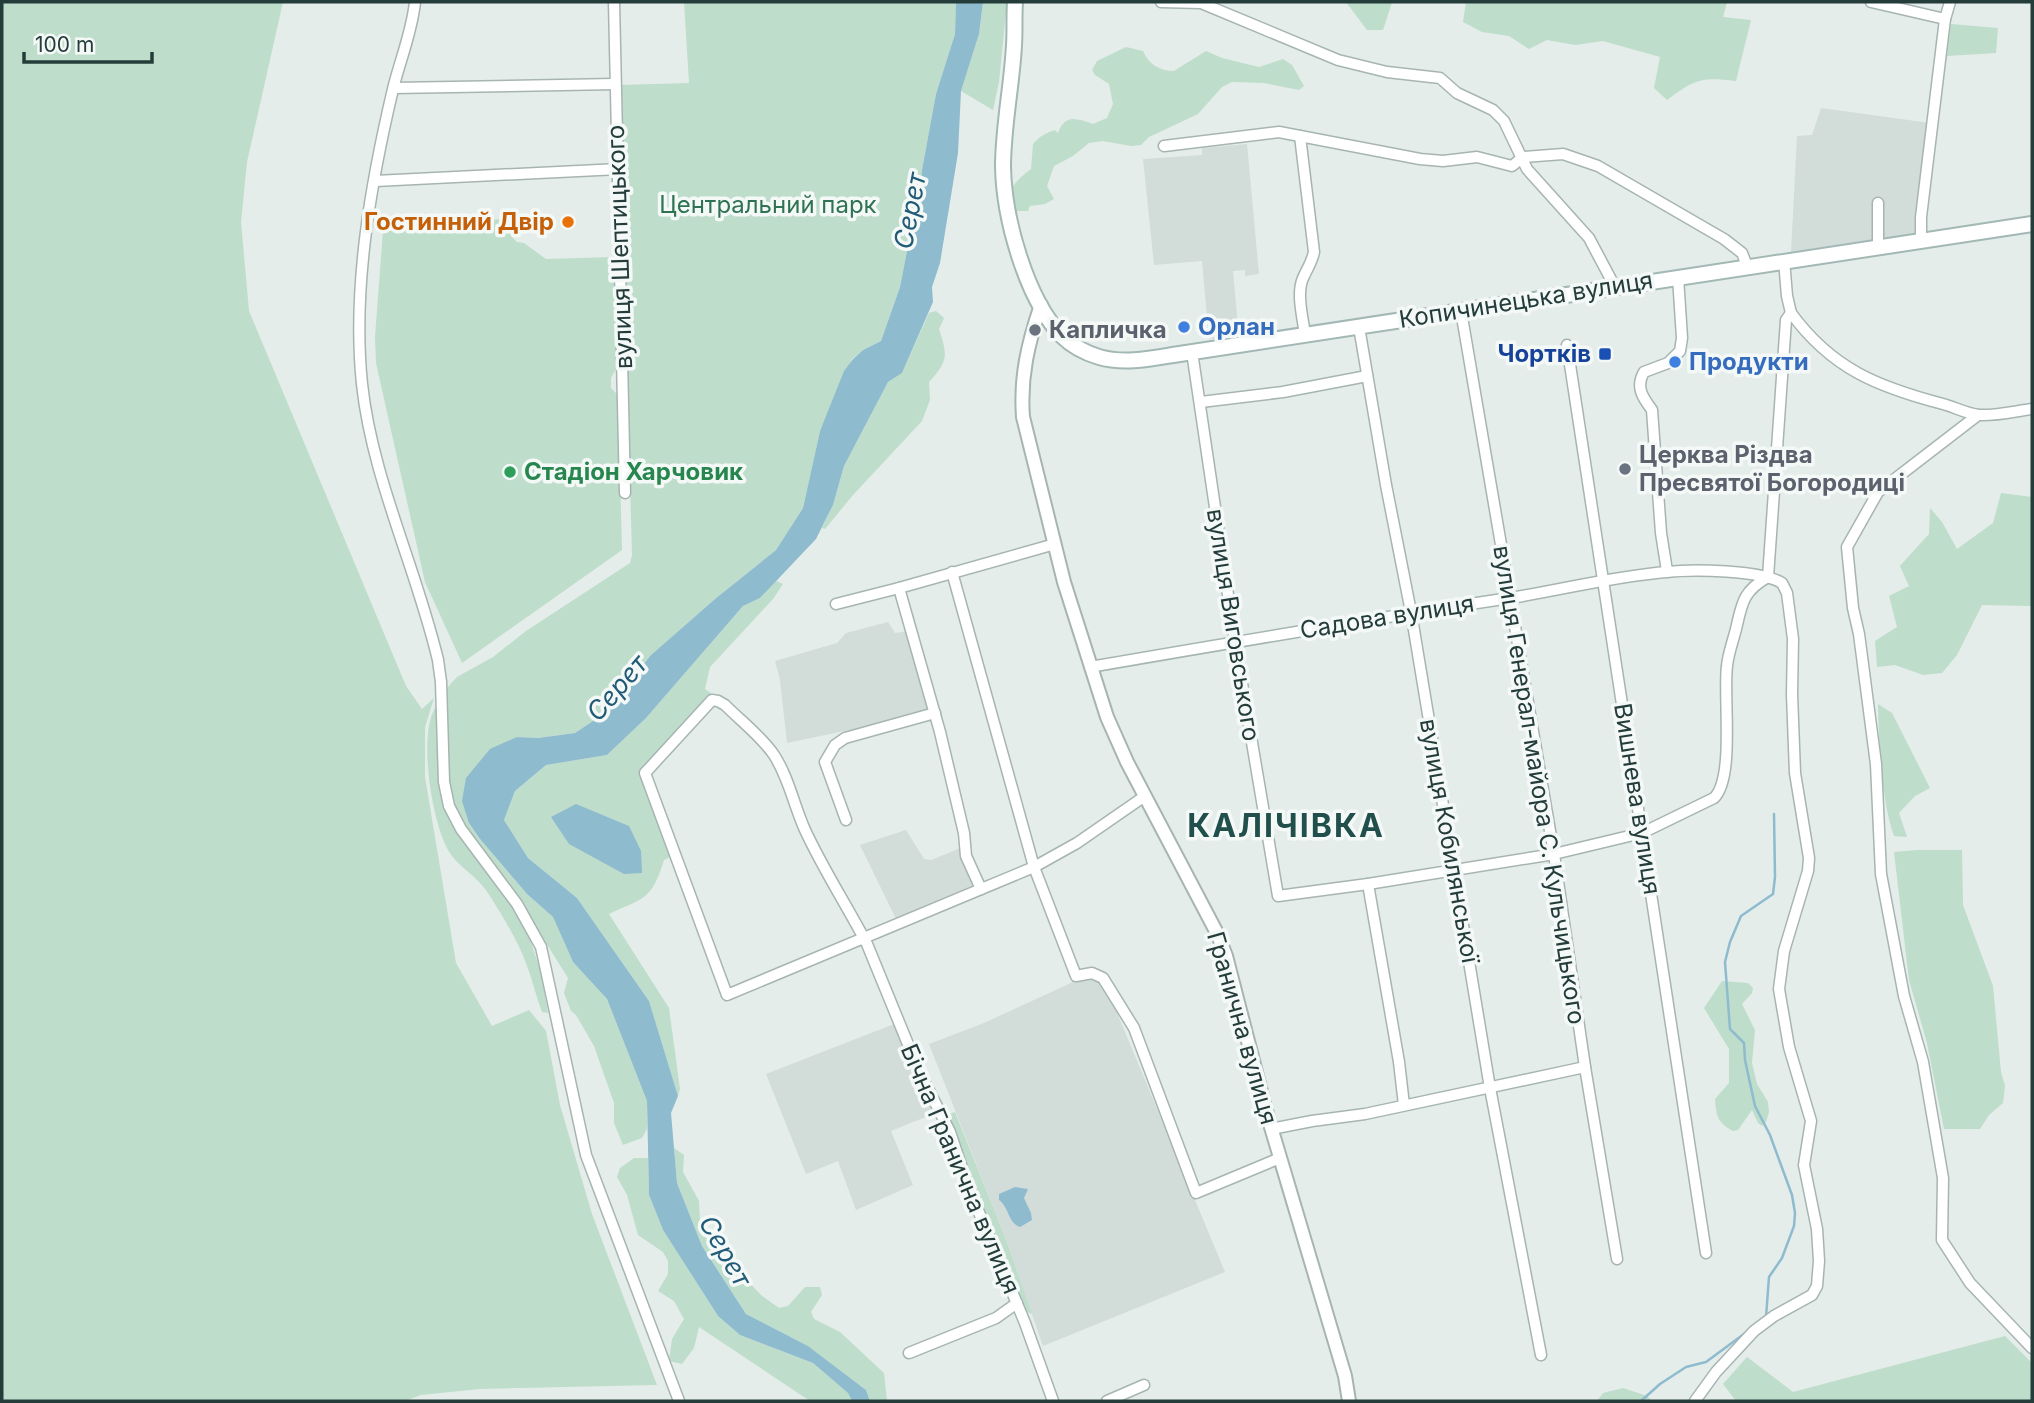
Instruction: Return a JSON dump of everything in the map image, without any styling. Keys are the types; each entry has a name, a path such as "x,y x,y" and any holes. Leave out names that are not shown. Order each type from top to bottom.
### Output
{"main road":[{"name":"Копичинецька вулиця","path":"1015,2 1014,45 1003,155 1004,181 1014,235 1029,281 1050,321 1067,341 1082,351 1099,357 1135,360 1192,352 2032,224"}],"street":[{"path":"415,2 375,181 360,290 362,383 379,463 438,660 447,798 461,829 517,904 541,947 586,1155 679,1401"},
{"name":"вулиця Шептицького","path":"614,2 625,493"},
{"path":"1161,2 1201,3 1338,60 1387,72 1440,78 1457,93 1493,110 1504,121 1527,169 1589,238 1615,287"},
{"path":"1871,2 1945,19"},
{"path":"1921,239 1921,217 1945,19 1950,2"},
{"path":"394,88 615,84"},
{"path":"1164,146 1279,132 1344,146 1443,161 1477,157 1512,166 1523,157 1563,154 1598,166 1724,239 1742,253 1747,266"},
{"path":"1300,136 1314,252 1310,268 1303,279 1301,297 1305,335"},
{"path":"375,181 619,169"},
{"path":"1878,203 1878,246"},
{"path":"1784,260 1791,313 1818,346 1851,371 1892,389 1979,415 2032,409"},
{"path":"1667,572 1657,490 1652,410 1643,397 1639,383 1644,372 1668,363 1680,351 1678,277"},
{"name":"Гранична вулиця","path":"1041,306 1024,363 1022,402 1028,446 1055,544 1090,667 1116,737 1222,946 1280,1157 1342,1364 1349,1401"},
{"name":"вулиця Генерал-майора С. Кульчицького","path":"1461,311 1509,596 1512,598 1617,1259"},
{"path":"1768,577 1781,381 1787,320 1791,313"},
{"name":"вулиця Кобилянської","path":"1359,327 1411,612 1490,1088 1541,1355"},
{"name":"Вишнева вулиця","path":"1567,345 1706,1253"},
{"name":"вулиця Виговського","path":"1192,352 1278,897 1368,884"},
{"path":"1200,402 1283,392 1367,376"},
{"path":"1979,415 1878,492 1847,547 1853,608 1859,634 1876,764 1881,874 1904,996 1923,1062 1944,1178 1941,1240 1970,1283 2032,1348"},
{"path":"836,604 1055,544"},
{"path":"953,572 1034,867 1076,976 1092,973 1103,978 1137,1034 1150,1076 1196,1193 1280,1157"},
{"name":"Садова вулиця","path":"1090,667 1411,612 1667,572 1720,572 1768,577"},
{"path":"1404,1105 1368,884 1554,854 1642,833 1714,797 1721,789 1726,746 1727,666 1745,596 1752,587 1768,577"},
{"path":"1695,1401 1710,1379 1745,1340 1774,1316 1812,1295 1819,1277 1818,1235 1804,1166 1811,1121 1789,1047 1779,989 1786,940 1809,864 1795,774 1791,694 1793,634 1786,589 1780,581 1768,577"},
{"path":"899,588 935,713 964,833 966,856 981,889"},
{"name":"Бічна Гранична вулиця","path":"864,938 727,995 645,776 648,767 710,701 725,705 774,755 783,772 807,835 864,938 915,1064 950,1132 968,1186 1017,1303 1053,1401"},
{"path":"846,820 825,762 835,745 849,736 935,713"},
{"path":"864,938 1034,867 1077,843 1145,796"},
{"path":"1272,1129 1490,1088 1585,1067"},
{"path":"909,1353 996,1318 1017,1303"},
{"path":"1107,1401 1144,1385"}],"shaded area":[{"path":"1821,108 1930,123 1915,233 1791,252 1797,136 1812,135"},
{"path":"1247,144 1259,274 1245,276 1245,270 1233,271 1239,337 1209,339 1202,261 1154,265 1143,159 1202,155 1202,148"},
{"path":"888,622 895,633 909,631 928,706 925,711 897,720 787,743 780,680 775,661 837,643 846,633"},
{"path":"906,830 924,859 931,860 963,847 976,887 896,919 860,845"},
{"path":"1084,977 1105,984 1225,1272 1043,1346 1005,1237 929,1044 984,1023"},
{"path":"894,1024 933,1114 891,1131 913,1185 856,1210 838,1161 806,1174 766,1074"}],"green space":[{"path":"2,2 283,2 247,162 241,222 249,311 406,686 422,709 434,698 425,727 425,777 456,963 492,1026 529,1010 546,1031 560,1105 592,1214 657,1385 480,1389 421,1395 405,1401 2,1401"},
{"name":"Центральний парк","path":"684,2 956,2 955,34 936,94 922,170 918,213 909,241 900,287 881,341 852,359 820,431 803,508 776,550 651,655 602,715 575,733 538,738 517,737 469,823 527,894 553,917 573,962 607,999 647,1101 647,1129 642,1138 623,1145 614,1123 614,1103 594,1046 571,1011 564,993 568,978 518,898 472,839 458,816 450,793 446,689 457,677 493,657 526,631 630,563 632,555 619,85 689,83"},
{"path":"983,2 1007,2 999,82 993,110 961,91 979,34"},
{"path":"1346,2 1392,2 1383,30 1367,30"},
{"path":"1466,2 1727,2 1723,17 1751,20 1736,81 1699,81 1667,100 1654,88 1660,57 1603,41 1575,45 1547,40 1529,49 1509,36 1482,32 1463,22"},
{"path":"1951,24 1998,28 1996,53 1947,56"},
{"path":"1126,47 1143,51 1151,63 1169,71 1174,71 1206,51 1259,67 1283,59 1292,65 1304,86 1299,90 1264,83 1232,82 1222,87 1198,114 1149,137 1141,145 1103,141 1089,143 1054,166 1047,186 1054,199 1045,204 1030,206 1028,211 1017,211 1011,192 1020,178 1031,169 1033,144 1048,132 1055,130 1058,133 1068,120 1076,119 1093,124 1107,118 1113,104 1109,84 1092,70 1097,61"},
{"name":"Стадіон Харчовик","path":"510,218 512,237 546,259 614,257 617,367 611,378 611,388 618,395 622,550 462,663 425,582 376,363 375,337 383,231"},
{"path":"936,311 944,318 939,329 945,352 940,369 929,382 930,400 922,421 825,529 822,528 833,505 844,466 888,382 902,373 929,313"},
{"path":"2001,493 2032,497 2032,606 1982,605 1957,655 1942,673 1923,675 1895,665 1877,667 1875,641 1897,627 1889,596 1909,586 1900,566 1929,534 1930,508 1942,522 1957,549 1993,523"},
{"path":"776,581 783,584 773,599 710,667 705,689 712,694 640,773 672,856 664,860 655,883 645,896 609,914 669,1008 680,1089 678,1096 649,1001 577,898 528,858 504,820 515,791 546,765 607,755 646,718 743,606 760,598"},
{"path":"1878,704 1892,713 1930,788 1915,796 1899,813 1907,837 1894,836 1886,805"},
{"path":"435,708 440,777 469,847 508,898 530,939 541,973 548,1013 542,1012 521,951 496,905 482,886 453,857 443,840 429,781 428,739"},
{"path":"1962,850 1963,905 1993,986 2001,1072 2005,1086 2003,1103 1989,1115 1980,1129 1944,1129 1927,1043 1909,980 1894,852"},
{"path":"1722,981 1748,983 1753,988 1742,1004 1755,1030 1752,1063 1757,1084 1768,1102 1769,1112 1762,1126 1752,1110 1738,1130 1733,1131 1721,1122 1717,1114 1715,1099 1729,1083 1729,1049 1704,1008"},
{"path":"955,1112 1005,1237 1032,1314 1021,1309 944,1116"},
{"path":"674,1148 684,1155 683,1172 699,1201 700,1222 737,1270 761,1295 779,1308 788,1306 805,1287 820,1287 822,1295 811,1312 814,1319 840,1332 884,1373 887,1401 870,1401 866,1390 808,1346 746,1314 702,1246 677,1183"},
{"path":"634,1158 648,1158 649,1195 663,1230 718,1316 740,1335 813,1363 848,1393 852,1401 810,1401 699,1327 694,1348 682,1364 669,1361 672,1339 684,1319 674,1301 658,1291 668,1274 668,1261 663,1252 638,1235 627,1195 617,1177 620,1168"},
{"path":"2005,1336 2032,1363 2032,1401 1736,1401 1723,1384 1747,1357 1793,1392"},
{"path":"1623,1388 1647,1396 1652,1401 1597,1401 1603,1393"}],"water":[{"path":"956,2 983,2 979,34 961,91 958,153 940,263 932,287 933,302 902,373 888,382 844,466 833,505 816,539 760,598 743,606 646,718 607,755 546,765 515,791 504,820 528,858 577,898 649,1001 678,1096 671,1113 677,1183 702,1246 746,1314 808,1346 866,1390 870,1401 852,1401 848,1393 813,1363 740,1335 718,1316 663,1230 649,1195 647,1101 607,999 573,962 553,917 527,894 480,839 469,823 462,801 466,778 490,749 517,737 538,738 575,733 602,715 651,655 776,550 803,508 820,431 844,371 863,350 881,341 900,287 909,241 918,213 922,170 936,94 955,34"},
{"path":"576,804 629,826 641,851 642,873 624,874 569,844 551,817"},
{"path":"1015,1187 1028,1189 1024,1198 1032,1220 1020,1227 1013,1222 999,1200 999,1194"}],"waterway":[{"path":"1764,1318 1769,1277 1782,1258 1794,1226 1795,1213 1792,1195 1770,1135 1755,1106 1744,1043 1730,1029 1725,962 1741,916 1773,894 1774,814"},
{"path":"1641,1401 1660,1384 1686,1367 1706,1362 1748,1331"}],"place":[{"name":"Гостинний Двір","path":"568,222"},
{"name":"Орлан","path":"1184,327"},
{"name":"Капличка","path":"1035,330"},
{"name":"Чортків","path":"1605,354"},
{"name":"Продукти","path":"1675,362"},
{"name":"Церква Різдва Пресвятої Богородиці","path":"1625,469"},
{"name":"Стадіон Харчовик","path":"510,472"}],"district":[{"name":"КАЛІЧІВКА","path":"1286,826"}],"water label":[{"name":"Серет","path":"910,211"},
{"name":"Серет","path":"617,688"},
{"name":"Серет","path":"725,1251"}]}
